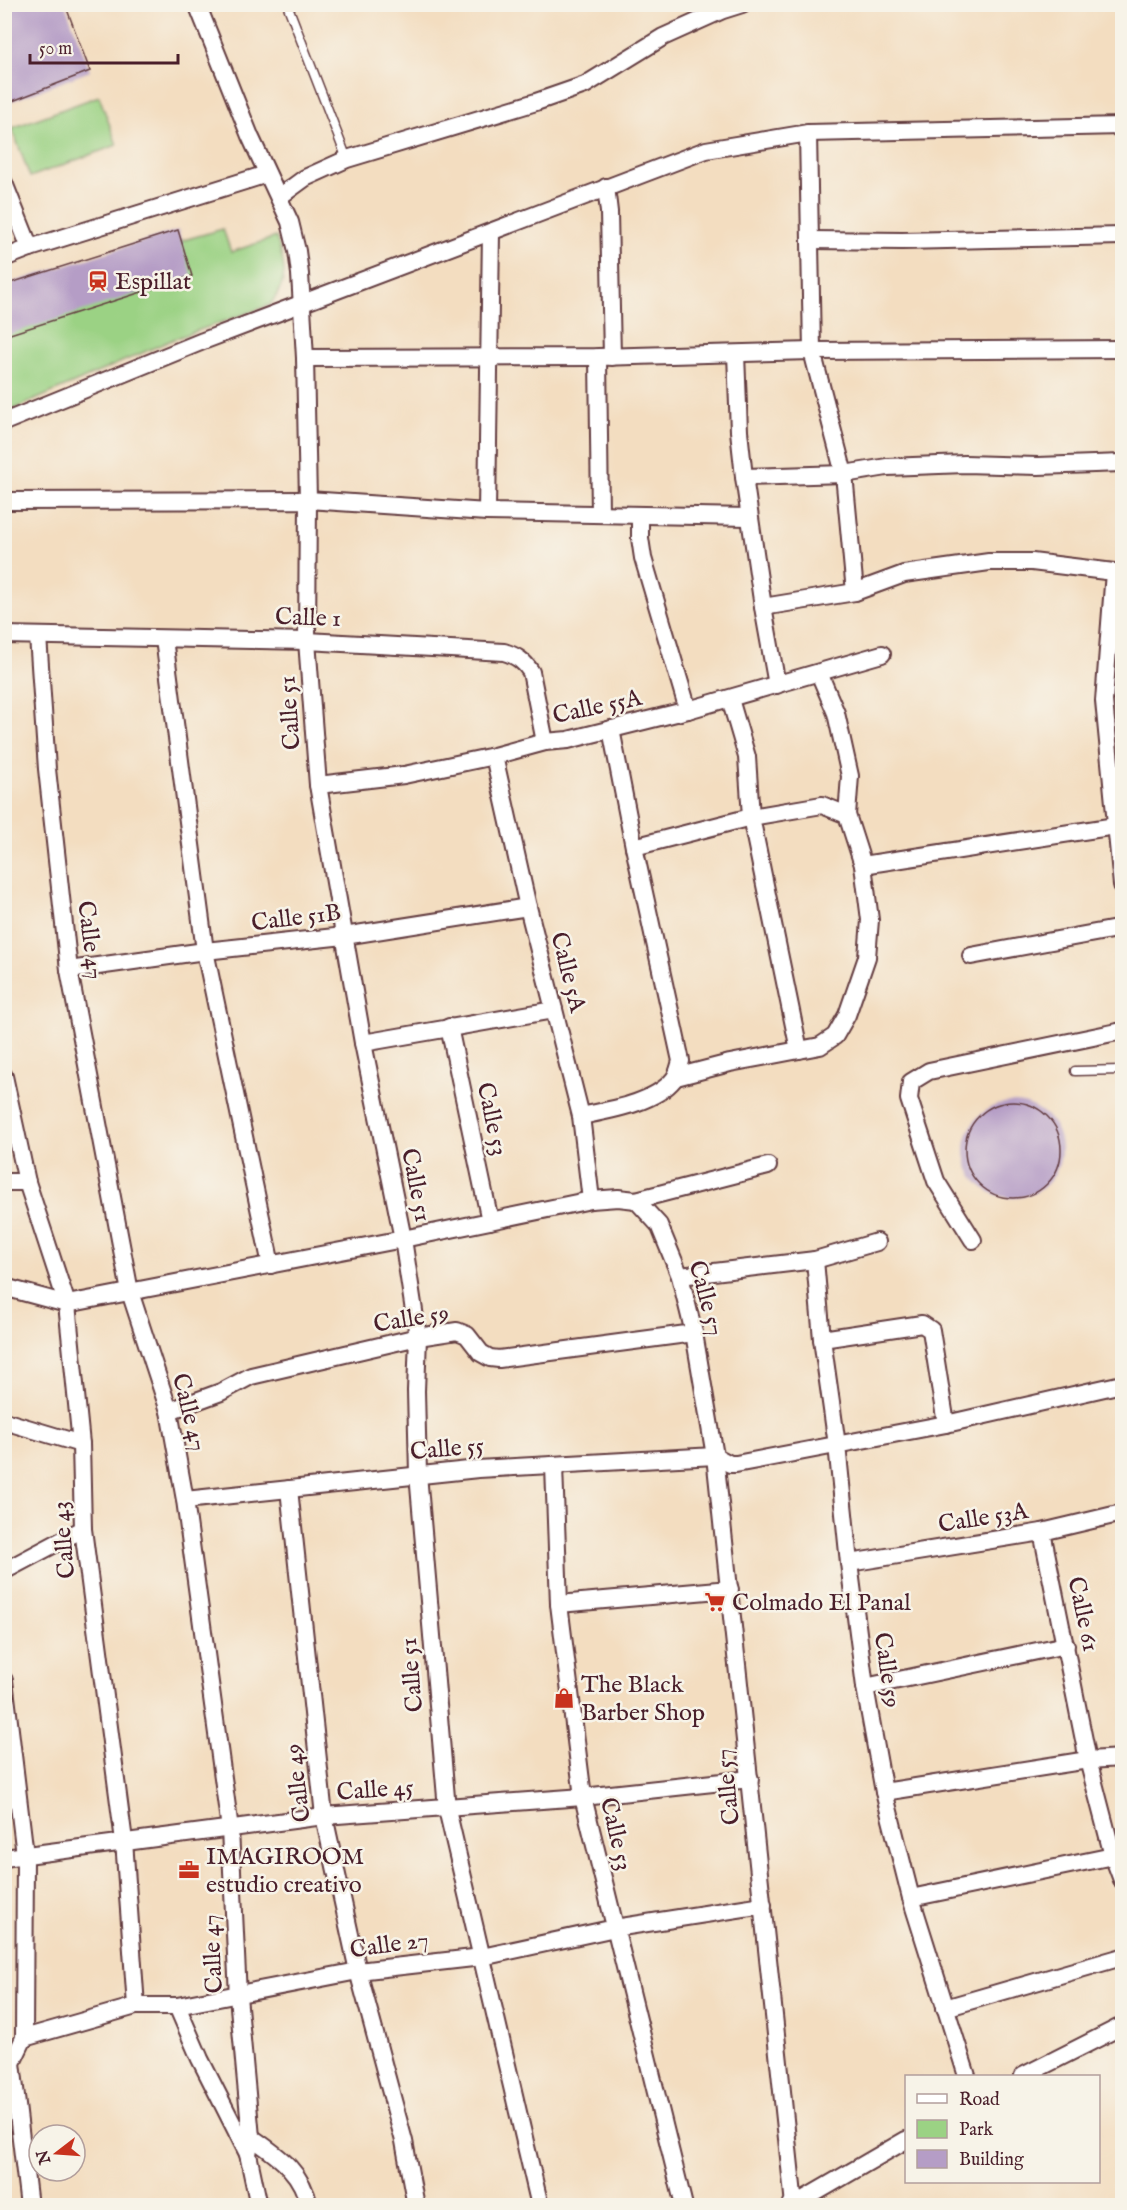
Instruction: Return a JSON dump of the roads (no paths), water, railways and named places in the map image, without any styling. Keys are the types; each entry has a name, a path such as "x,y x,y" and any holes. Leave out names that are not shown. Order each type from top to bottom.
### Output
{"street":[{"name":"Calle 51","path":"197,4 267,174 290,222 297,251 305,358 308,641 318,785 363,1043 403,1239 418,1337 416,1391 418,1474 447,1809 540,2205"},
{"path":"279,197 305,178 347,159 585,85 663,36 742,4"},
{"path":"4,422 203,341 706,150 808,133 1122,126"},
{"path":"808,133 812,351 844,474 855,592"},
{"path":"4,258 267,174"},
{"path":"4,183 30,248"},
{"path":"600,514 609,212 606,187"},
{"path":"487,512 491,232"},
{"path":"811,240 902,241 1122,236"},
{"path":"305,358 605,357 812,351 1122,349"},
{"path":"736,354 739,431 744,477 777,685"},
{"path":"744,477 844,474 886,467 965,464 1038,466 1122,463"},
{"path":"4,501 308,500 487,512 749,517"},
{"path":"640,516 643,558 688,710"},
{"path":"763,607 855,592 904,574 989,562 1032,562 1118,572 1104,701 1120,825 1122,885"},
{"name":"Calle 1","path":"4,636 308,641 504,652 516,656 531,672 545,742"},
{"name":"Calle 47","path":"38,636 47,769 69,970 130,1292 169,1411 185,1500 230,1829 238,1996 249,2145 259,2205"},
{"path":"164,639 205,951 271,1265"},
{"name":"Calle 55A","path":"318,785 404,775 494,756 545,742 568,740 730,699 882,654"},
{"path":"676,1077 730,1063 820,1046 835,1036 847,1015 856,991 867,957 870,920 863,865 848,815 850,776 836,713 819,674"},
{"path":"730,699 747,757 751,817 799,1050"},
{"path":"581,1116 634,1103 663,1090 676,1077 681,1061 634,847 611,729"},
{"name":"Calle 5A","path":"494,756 528,907 581,1116 591,1200"},
{"path":"634,847 751,817 822,805 848,815"},
{"path":"863,865 1120,825"},
{"name":"Calle 51B","path":"69,970 205,951 344,936 528,907"},
{"path":"971,956 1122,928"},
{"path":"363,1043 554,1010"},
{"name":"Calle 53","path":"449,1027 489,1221"},
{"path":"973,1240 936,1181 909,1099 911,1082 929,1071 1122,1031"},
{"name":"Calle 43","path":"4,1076 27,1182 67,1304 81,1444 83,1529 124,1841 136,2006"},
{"path":"4,1287 67,1304 591,1200 618,1198 636,1200 768,1166"},
{"path":"4,1182 27,1182"},
{"name":"Calle 57","path":"636,1200 659,1225 680,1276 694,1333 715,1456 794,2205"},
{"path":"680,1276 815,1260 877,1242"},
{"name":"Calle 59","path":"815,1260 822,1339 837,1445 865,1687 884,1792 911,1898 967,2075"},
{"path":"822,1339 922,1324 927,1326 931,1330 946,1424"},
{"name":"Calle 59","path":"169,1411 221,1392 251,1376 418,1337 457,1331 466,1335 481,1353 490,1358 499,1359 694,1333"},
{"name":"Calle 55","path":"185,1500 478,1469 715,1456 730,1464 736,1464 946,1424 1122,1384"},
{"path":"4,1421 81,1444"},
{"name":"Calle 53","path":"554,1466 559,1604 583,1797 684,2205"},
{"name":"Calle 49","path":"289,1489 324,1816 358,1971 404,2141 416,2205"},
{"name":"Calle 53A","path":"849,1563 1042,1532 1122,1513"},
{"path":"4,1571 83,1529"},
{"name":"Calle 61","path":"1042,1532 1088,1760 1113,1856 1122,1880"},
{"path":"559,1604 730,1589"},
{"path":"865,1687 1066,1645"},
{"path":"4,1680 26,1855 24,2038 8,2064 29,2205"},
{"path":"884,1792 1088,1760 1122,1758"},
{"name":"Calle 45","path":"4,1858 324,1816 447,1809 750,1779"},
{"path":"911,1898 1113,1856"},
{"name":"Calle 27","path":"24,2038 136,2006 177,2006 358,1971 482,1957 615,1928 763,1905"},
{"path":"945,2008 1122,1957"},
{"path":"177,2006 200,2059 249,2145 283,2159 296,2174 309,2205"},
{"path":"1025,2075 1122,2026"},
{"path":"794,2205 905,2141"}],"lane":[{"path":"287,4 347,159"},
{"path":"1074,1071 1122,1070"}],"place":[{"name":"Espillat","path":"98,281"},
{"name":"Colmado El Panal","path":"715,1602"},
{"name":"The Black Barber Shop","path":"564,1698"},
{"name":"IMAGIROOM estudio creativo","path":"189,1870"}]}
